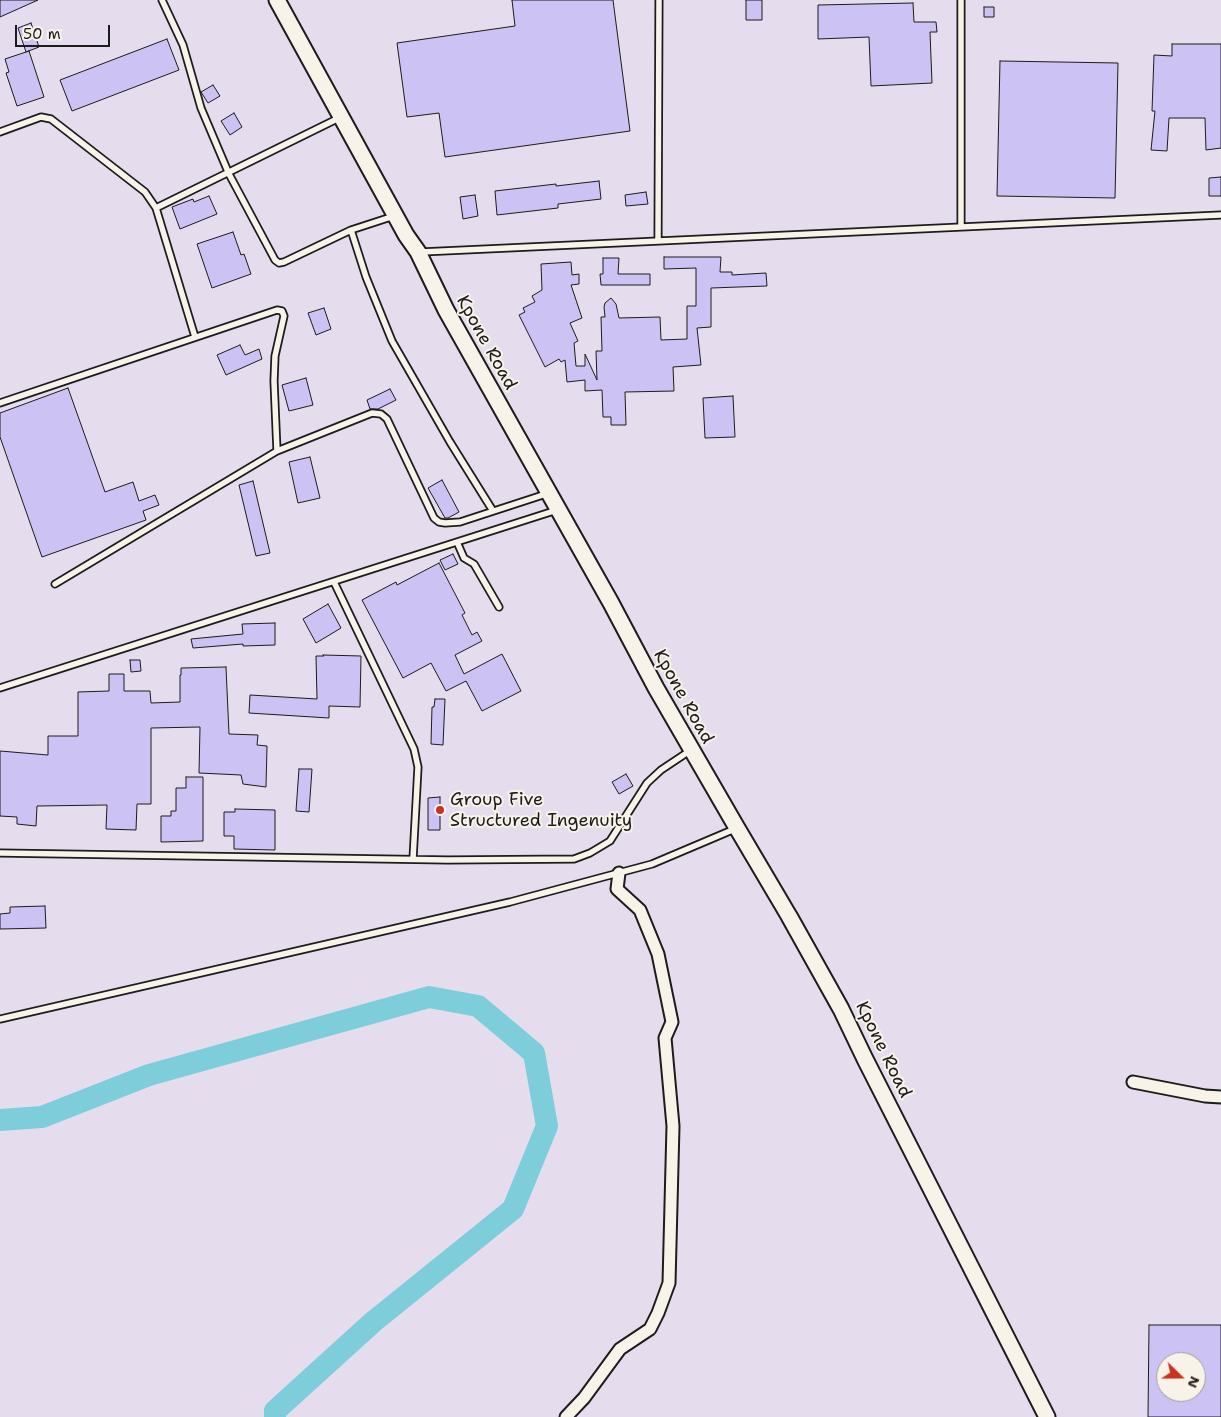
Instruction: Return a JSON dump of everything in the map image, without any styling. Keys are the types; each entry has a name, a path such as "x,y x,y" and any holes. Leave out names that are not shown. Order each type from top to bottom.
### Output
{"main road":[{"name":"Kpone Road","path":"277,0 406,235 418,252 446,310 559,509 691,750 842,1009 865,1059 1048,1417"}],"street":[{"path":"566,1417 584,1398 620,1349 650,1329 658,1314 669,1283 673,1126 665,1038 672,1022 658,954 640,910 617,890 619,872"},
{"path":"1134,1082 1205,1096 1221,1097"}],"lane":[{"path":"162,0 182,45 201,108 229,174 277,262 284,262 351,230 396,215"},
{"path":"658,241 659,0"},
{"path":"961,0 961,227"},
{"path":"0,132 41,117 51,119 145,192 156,208 195,337"},
{"path":"156,208 341,118"},
{"path":"418,252 1221,214"},
{"path":"351,230 366,277 392,341 450,442 493,511"},
{"path":"0,403 277,310 282,311 284,316 275,356 274,372 277,451"},
{"path":"55,584 277,451 372,413 381,414 387,419 434,518 439,522 453,523 549,493"},
{"path":"0,688 559,509"},
{"path":"457,542 464,558 474,564 499,607"},
{"path":"334,582 414,749 418,767 413,859"},
{"path":"0,853 413,859 574,858 590,853 610,841 647,783 661,770 691,750"},
{"path":"0,1020 510,902 652,864 737,828"}],"shaded area":[{"path":"0,0 1221,0 1221,1417 0,1417"}],"building":[{"path":"0,0 38,0 0,17"},
{"path":"512,0 613,0 630,131 445,157 439,113 407,117 397,43 515,26"},
{"path":"746,0 762,0 762,20 746,20"},
{"path":"913,3 914,22 936,22 937,32 930,32 932,83 871,86 869,37 818,39 818,5"},
{"path":"984,7 994,7 994,17 984,17"},
{"path":"31,23 39,47 26,52 18,28"},
{"path":"167,39 179,70 72,111 60,80"},
{"path":"1172,44 1221,44 1221,148 1206,150 1205,118 1169,118 1167,151 1151,150 1155,111 1152,111 1154,55 1172,56"},
{"path":"29,51 44,97 17,106 6,73 9,72 5,59"},
{"path":"1000,61 1118,63 1115,198 997,196"},
{"path":"213,85 220,96 208,103 201,92"},
{"path":"234,113 242,127 230,135 221,121"},
{"path":"1221,177 1221,196 1209,196 1209,178"},
{"path":"599,181 601,199 558,204 558,208 497,215 495,191"},
{"path":"646,192 648,204 626,206 625,195"},
{"path":"475,195 478,216 463,219 460,197"},
{"path":"209,196 217,214 180,229 172,207 193,199 194,202"},
{"path":"233,232 241,255 244,254 251,274 212,288 197,244"},
{"path":"664,257 721,257 720,272 732,272 732,275 766,273 767,286 711,288 711,327 697,328 701,365 673,367 674,391 625,392 626,425 611,425 611,417 603,417 602,390 585,391 585,380 567,382 565,360 561,362 559,359 545,367 519,315 525,312 523,308 535,302 532,296 542,290 541,264 571,262 572,275 579,274 579,284 571,285 582,318 570,323 578,341 574,343 576,366 585,366 585,354 597,380 596,351 602,351 601,317 605,317 605,303 611,298 616,304 619,318 660,317 661,340 687,339 687,306 696,306 696,268 664,269"},
{"path":"603,258 619,258 618,274 650,274 650,285 601,285 600,274 603,274"},
{"path":"324,308 331,329 316,335 308,313"},
{"path":"240,345 245,355 259,349 262,359 226,375 217,355"},
{"path":"306,378 313,405 289,411 282,385"},
{"path":"68,388 105,492 133,482 139,501 155,495 159,505 143,511 146,520 42,557 0,437 0,413"},
{"path":"390,389 396,400 378,409 370,409 367,400"},
{"path":"733,396 735,437 705,438 703,398"},
{"path":"310,457 320,498 298,503 289,462"},
{"path":"442,480 459,512 448,518 445,518 428,488"},
{"path":"253,481 270,553 256,556 239,485"},
{"path":"453,554 458,564 445,570 440,560"},
{"path":"439,563 465,613 462,615 472,635 477,632 482,641 455,655 464,674 502,654 521,691 482,711 466,681 446,691 431,663 403,678 362,600 396,582 397,585"},
{"path":"328,604 341,628 316,643 303,619"},
{"path":"275,623 275,645 243,646 243,644 193,648 191,639 243,634 242,624"},
{"path":"316,656 361,656 360,707 329,706 329,718 249,713 250,695 317,699"},
{"path":"130,660 140,660 141,671 131,672"},
{"path":"226,667 229,734 258,735 257,745 267,746 266,787 243,784 241,775 199,773 200,727 151,728 151,804 137,804 136,830 106,829 107,805 37,806 36,826 17,824 17,817 0,816 0,751 48,755 48,736 78,736 78,692 109,691 109,674 124,674 124,691 150,691 151,703 180,702 181,668"},
{"path":"435,699 445,699 443,745 431,744 432,707 434,707"},
{"path":"299,769 312,769 309,812 296,811"},
{"path":"626,774 633,786 619,794 612,782"},
{"path":"186,777 203,777 203,841 161,842 161,816 171,816 171,811 176,811 176,788 186,788"},
{"path":"440,797 440,830 428,830 428,798"},
{"path":"235,809 275,810 275,850 234,849 234,836 224,836 224,812 235,812"},
{"path":"45,906 46,928 0,929 0,914 10,913 10,907"},
{"path":"1149,1325 1221,1325 1221,1417 1148,1417"}],"waterway":[{"path":"0,1120 42,1117 149,1075 429,997 478,1006 534,1053 547,1126 513,1209 373,1322 275,1411 275,1417"}],"place":[{"name":"Group Five Structured Ingenuity","path":"440,810"}]}
